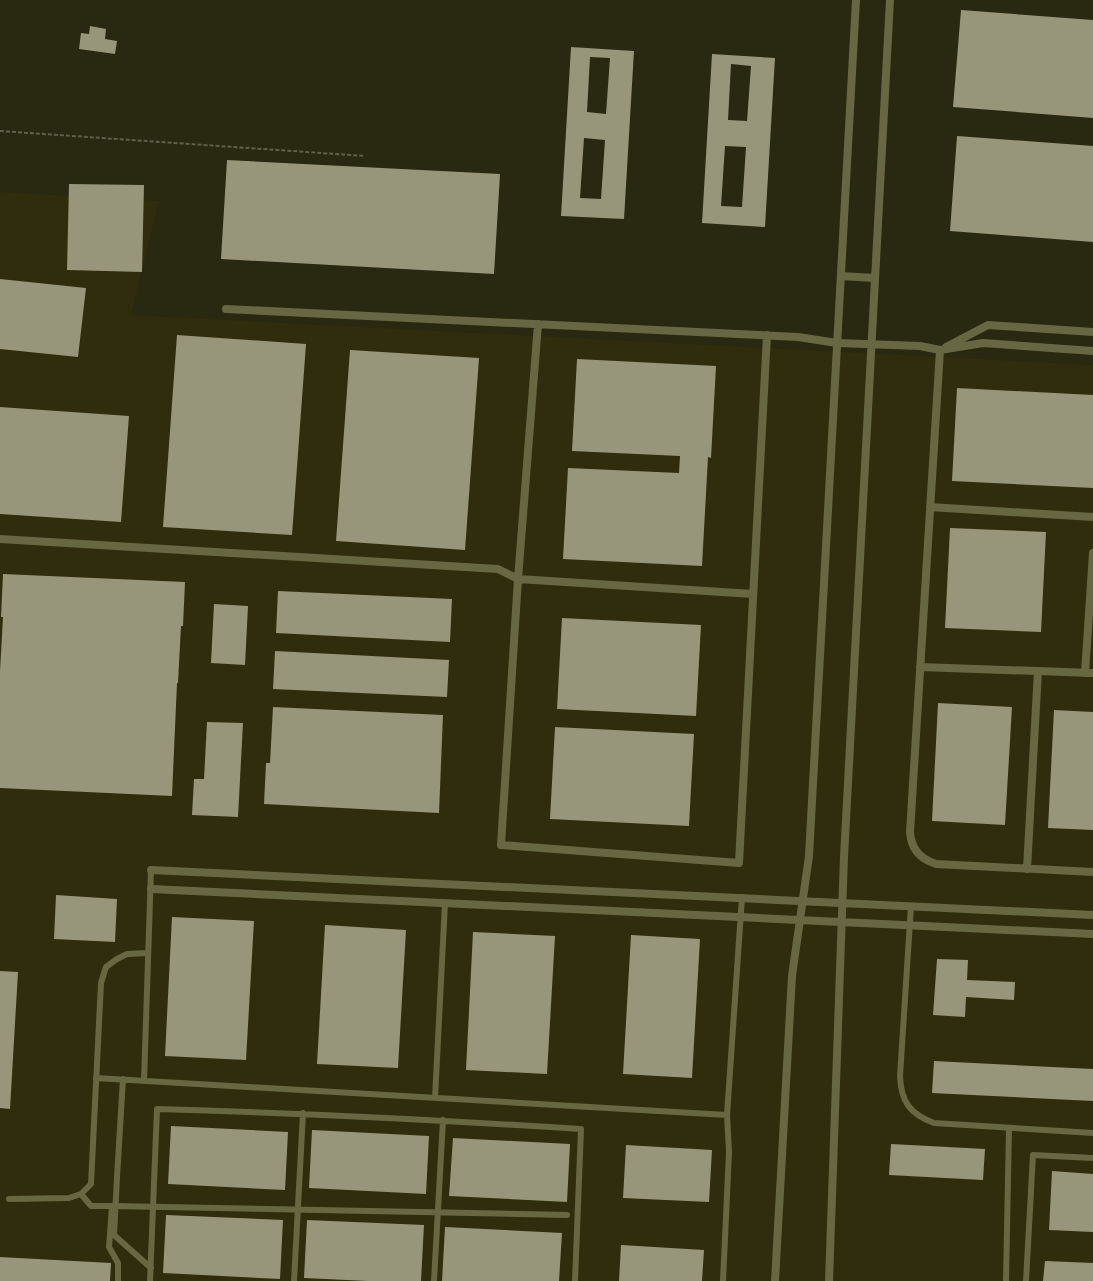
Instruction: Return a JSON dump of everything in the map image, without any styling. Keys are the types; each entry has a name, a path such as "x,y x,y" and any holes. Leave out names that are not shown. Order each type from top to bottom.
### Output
{"street":[{"path":"775,1281 792,976 809,856 856,0"},
{"path":"829,1281 842,902 890,0"},
{"path":"841,276 875,278"},
{"path":"226,309 767,335 798,337 837,343 920,346 940,350 983,343 1093,351"},
{"path":"538,324 518,579 501,845 738,863 767,335"},
{"path":"940,350 988,325 1093,332"},
{"path":"940,350 910,832 914,848 921,857 936,864 1093,872"},
{"path":"930,507 1093,517"},
{"path":"0,539 498,569 518,579 753,594"},
{"path":"920,667 1089,673 1093,553"},
{"path":"1027,869 1038,671"},
{"path":"151,870 742,897 1093,915"},
{"path":"151,889 1093,934"}],"lane":[{"path":"144,1081 151,870"},
{"path":"723,1281 729,1152 727,1114 742,897"},
{"path":"435,1098 445,903"},
{"path":"911,906 900,1089 905,1101 912,1111 922,1119 934,1123 1093,1133"},
{"path":"9,1199 69,1198 80,1194 91,1184 101,983 106,967 117,959 127,954 148,953"},
{"path":"96,1078 727,1114"},
{"path":"123,1079 114,1235 151,1268"},
{"path":"150,1281 157,1109 303,1113 581,1129 575,1281"},
{"path":"294,1281 303,1113"},
{"path":"434,1281 443,1120"},
{"path":"1006,1281 1009,1128"},
{"path":"1026,1281 1033,1155 1093,1158"},
{"path":"80,1194 91,1206 567,1215"},
{"path":"112,1206 109,1247 118,1264 118,1281"}],"path":[{"path":"0,131 365,156"}],"shaded area":[{"path":"0,192 159,201 131,315 1093,365 1093,1281 0,1281"}],"building":[{"path":"961,10 1093,20 1093,118 953,107"},
{"path":"90,26 106,29 105,39 117,41 115,54 79,49 81,33 89,34"},
{"path":"571,47 634,51 624,219 561,216","holes":["590,57 610,58 606,114 587,112","584,138 605,140 601,199 580,198"]},
{"path":"712,54 775,58 765,227 702,223","holes":["731,64 751,66 747,121 728,120","725,146 746,147 742,207 721,206"]},
{"path":"957,136 1093,146 1093,242 950,231"},
{"path":"227,160 500,174 494,274 221,259"},
{"path":"69,184 144,185 142,272 67,270"},
{"path":"0,279 86,288 78,357 0,349"},
{"path":"177,335 306,344 292,535 163,527"},
{"path":"350,350 479,358 465,550 336,541"},
{"path":"577,359 716,366 711,458 708,457 702,566 563,559 568,468 679,473 680,456 572,451"},
{"path":"957,388 1093,395 1093,488 952,481"},
{"path":"0,407 129,416 121,522 0,514"},
{"path":"950,528 1046,532 1041,632 945,628"},
{"path":"3,574 185,582 183,626 181,626 177,683 172,796 0,788 0,671 3,617 1,617"},
{"path":"278,591 452,599 450,642 276,633"},
{"path":"214,604 248,606 245,665 211,663"},
{"path":"562,618 701,625 696,716 557,709"},
{"path":"275,651 449,660 447,697 273,689"},
{"path":"938,703 1012,707 1005,825 932,821"},
{"path":"273,707 443,715 439,813 264,804 266,763 270,763"},
{"path":"1054,710 1093,712 1093,830 1048,828"},
{"path":"207,722 243,723 238,817 192,815 194,779 204,779"},
{"path":"555,727 694,734 689,826 550,819"},
{"path":"56,895 117,899 115,942 54,939"},
{"path":"172,917 254,921 246,1060 165,1056"},
{"path":"325,925 406,930 398,1068 317,1064"},
{"path":"473,932 555,936 547,1074 466,1070"},
{"path":"631,935 700,939 692,1078 623,1074"},
{"path":"937,959 968,960 967,980 1015,982 1014,1000 966,997 965,1017 933,1015"},
{"path":"0,971 18,972 10,1109 0,1108"},
{"path":"934,1061 1093,1069 1093,1101 932,1093"},
{"path":"171,1126 288,1132 285,1190 168,1184"},
{"path":"312,1130 429,1136 426,1194 309,1188"},
{"path":"453,1138 570,1144 567,1202 449,1196"},
{"path":"891,1144 985,1149 983,1180 889,1175"},
{"path":"626,1145 712,1150 709,1202 623,1198"},
{"path":"1052,1171 1093,1174 1093,1232 1049,1230"},
{"path":"166,1215 283,1220 280,1279 163,1273"},
{"path":"307,1220 424,1225 421,1281 368,1281 304,1278"},
{"path":"445,1227 562,1233 559,1281 442,1281"},
{"path":"621,1245 704,1250 702,1281 619,1281"},
{"path":"0,1257 111,1263 110,1281 0,1281"},
{"path":"1045,1261 1093,1263 1093,1281 1043,1281"}]}
